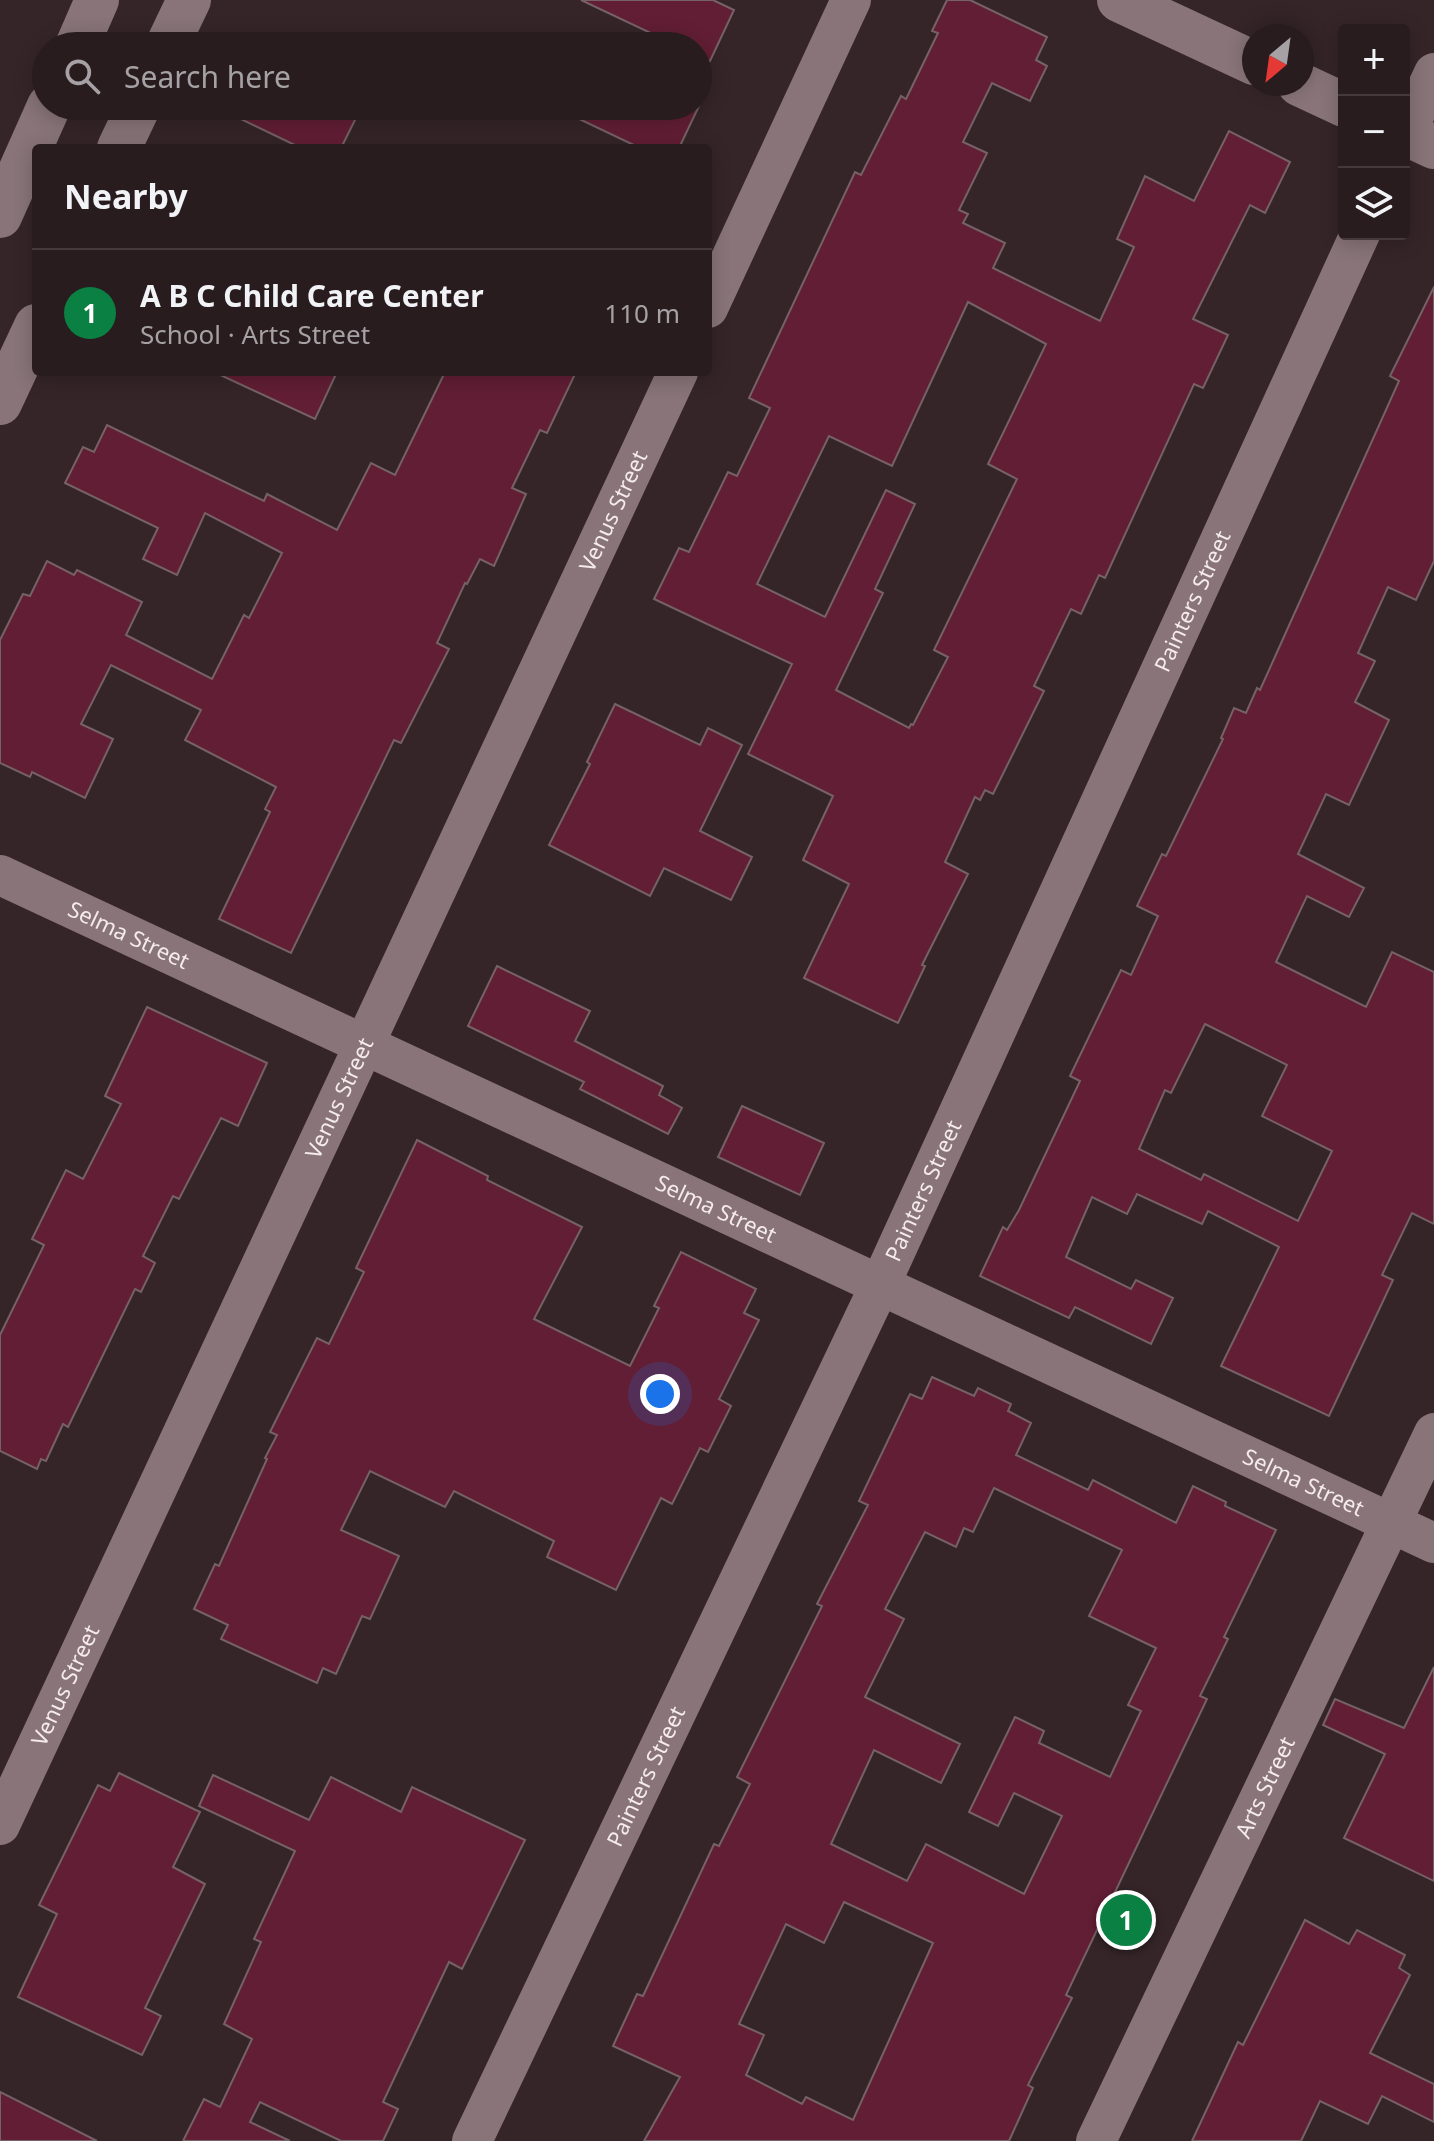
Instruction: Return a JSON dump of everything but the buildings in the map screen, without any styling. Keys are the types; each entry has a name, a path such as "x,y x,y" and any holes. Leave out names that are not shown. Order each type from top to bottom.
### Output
{"street":[{"path":"83,32 97,0"},
{"path":"174,32 189,0"},
{"path":"712,299 851,0"},
{"path":"1119,0 1242,57"},
{"path":"1412,138 1434,73"},
{"path":"1314,91 1338,102"},
{"path":"32,144 43,120"},
{"path":"121,144 132,120"},
{"path":"0,216 32,144"},
{"name":"Painters Street","path":"472,2141 880,1285 1357,240"},
{"path":"0,403 32,335"},
{"name":"Venus Street","path":"0,1825 676,376"},
{"name":"Selma Street","path":"0,875 1434,1543"},
{"name":"Arts Street","path":"1096,2141 1434,1433"}],"place":[{"name":"A B C Child Care Center","path":"1126,1920"}]}
